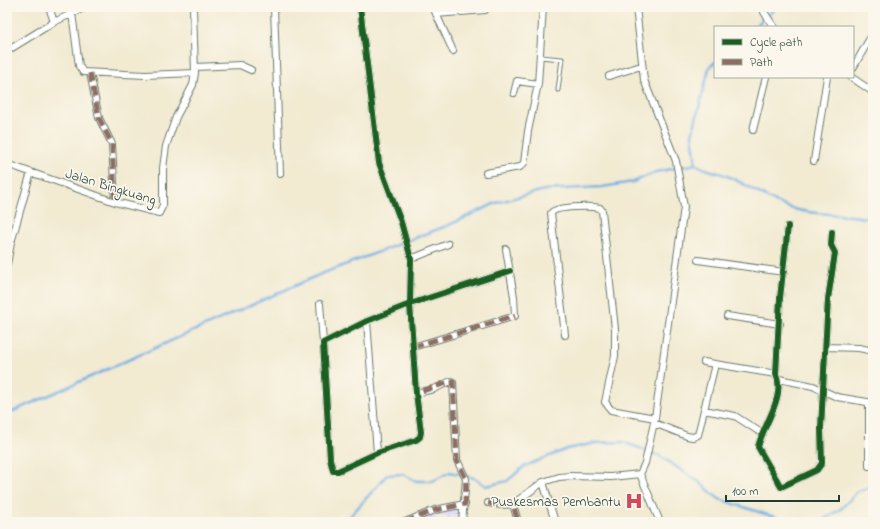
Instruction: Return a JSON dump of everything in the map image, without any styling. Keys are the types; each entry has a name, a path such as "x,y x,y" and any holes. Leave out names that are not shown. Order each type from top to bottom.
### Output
{"street":[{"path":"49,7 54,22"},
{"path":"7,51 54,22 86,7"},
{"path":"192,7 195,70"},
{"path":"274,7 280,174"},
{"path":"320,304 332,470 338,472 377,453 416,440 420,437 410,304 411,259 401,222 379,163 360,7"},
{"path":"433,7 453,51"},
{"path":"486,173 520,167 523,164 538,84 543,7"},
{"path":"636,7 641,66 644,80 676,161 684,208 664,360 657,394 655,421 645,463 640,474 660,522"},
{"path":"436,14 485,10"},
{"path":"764,10 773,26"},
{"path":"72,13 80,68 83,72 145,75 240,65 251,70"},
{"path":"854,66 873,33"},
{"path":"609,76 641,66"},
{"name":"Jalan Bingkuang","path":"7,164 115,202 153,213 159,213 162,209 163,168 166,146 176,117 193,85 195,70"},
{"path":"90,73 99,118 112,144 115,202"},
{"path":"753,130 766,78"},
{"path":"814,161 827,78"},
{"path":"852,78 873,92"},
{"path":"514,93 517,81 538,84"},
{"path":"7,264 11,243 31,172"},
{"path":"565,335 551,213 554,210 561,208 600,208 602,211 615,329 615,356 605,402 611,410 655,421 693,437 700,432 716,364"},
{"path":"788,226 780,298 777,376 773,411 758,448 780,486 785,486 819,468 822,463 821,428 828,299 835,253 831,245 832,232"},
{"path":"411,259 448,244"},
{"path":"413,347 515,316 514,297 506,249"},
{"path":"698,260 784,272"},
{"path":"323,343 367,321 410,304 510,271"},
{"path":"727,316 780,324"},
{"path":"367,321 377,453"},
{"path":"826,347 859,348 873,351"},
{"path":"704,362 777,376 823,390 837,397 871,404 870,466"},
{"path":"416,393 453,382 457,460 466,479 462,522"},
{"path":"704,410 735,416 763,434"},
{"path":"488,503 501,505 513,504 544,482 571,476 611,478 640,474"},
{"path":"544,482 555,522"},
{"path":"405,522 422,514 464,504"},
{"path":"513,504 518,522"}],"lane":[{"path":"540,56 562,60 558,90"}],"shaded area":[{"path":"459,506 460,522 457,522 457,516 450,516 449,522 447,522 447,516 436,515 435,522 412,522 430,514"}],"waterway":[{"path":"755,26 776,8 783,7"},
{"path":"696,164 692,135 709,68 714,63"},
{"path":"7,414 321,274 449,225 496,203 544,190 602,187 633,182 656,172 696,164 734,179 785,206 806,212 851,216 873,220"},
{"path":"345,522 387,475 403,474 416,481 433,481 450,472 474,478 486,486 507,481 525,466 567,449 596,443 623,442 660,456 699,482 719,499 787,521 797,522"},
{"path":"820,522 842,508 858,491 873,487"}],"marked path":[{"path":"90,73 99,118 112,144 115,202"},
{"path":"413,347 515,316"},
{"path":"405,522 435,510 465,504 466,479 457,460 453,381 416,393"},
{"path":"488,503 501,505 513,504 518,522"}],"cycle path":[{"path":"360,7 379,163 401,222 411,259 410,304 416,393 421,432 420,437 416,440 377,453 338,471 333,471 330,459 323,343 367,321 410,304 510,271"},
{"path":"788,226 780,298 776,374 778,392 773,411 758,447 781,487 817,470 822,463 821,428 828,299 835,253 831,245 832,232"}],"place":[{"name":"Puskesmas Pembantu","path":"634,501"}]}
